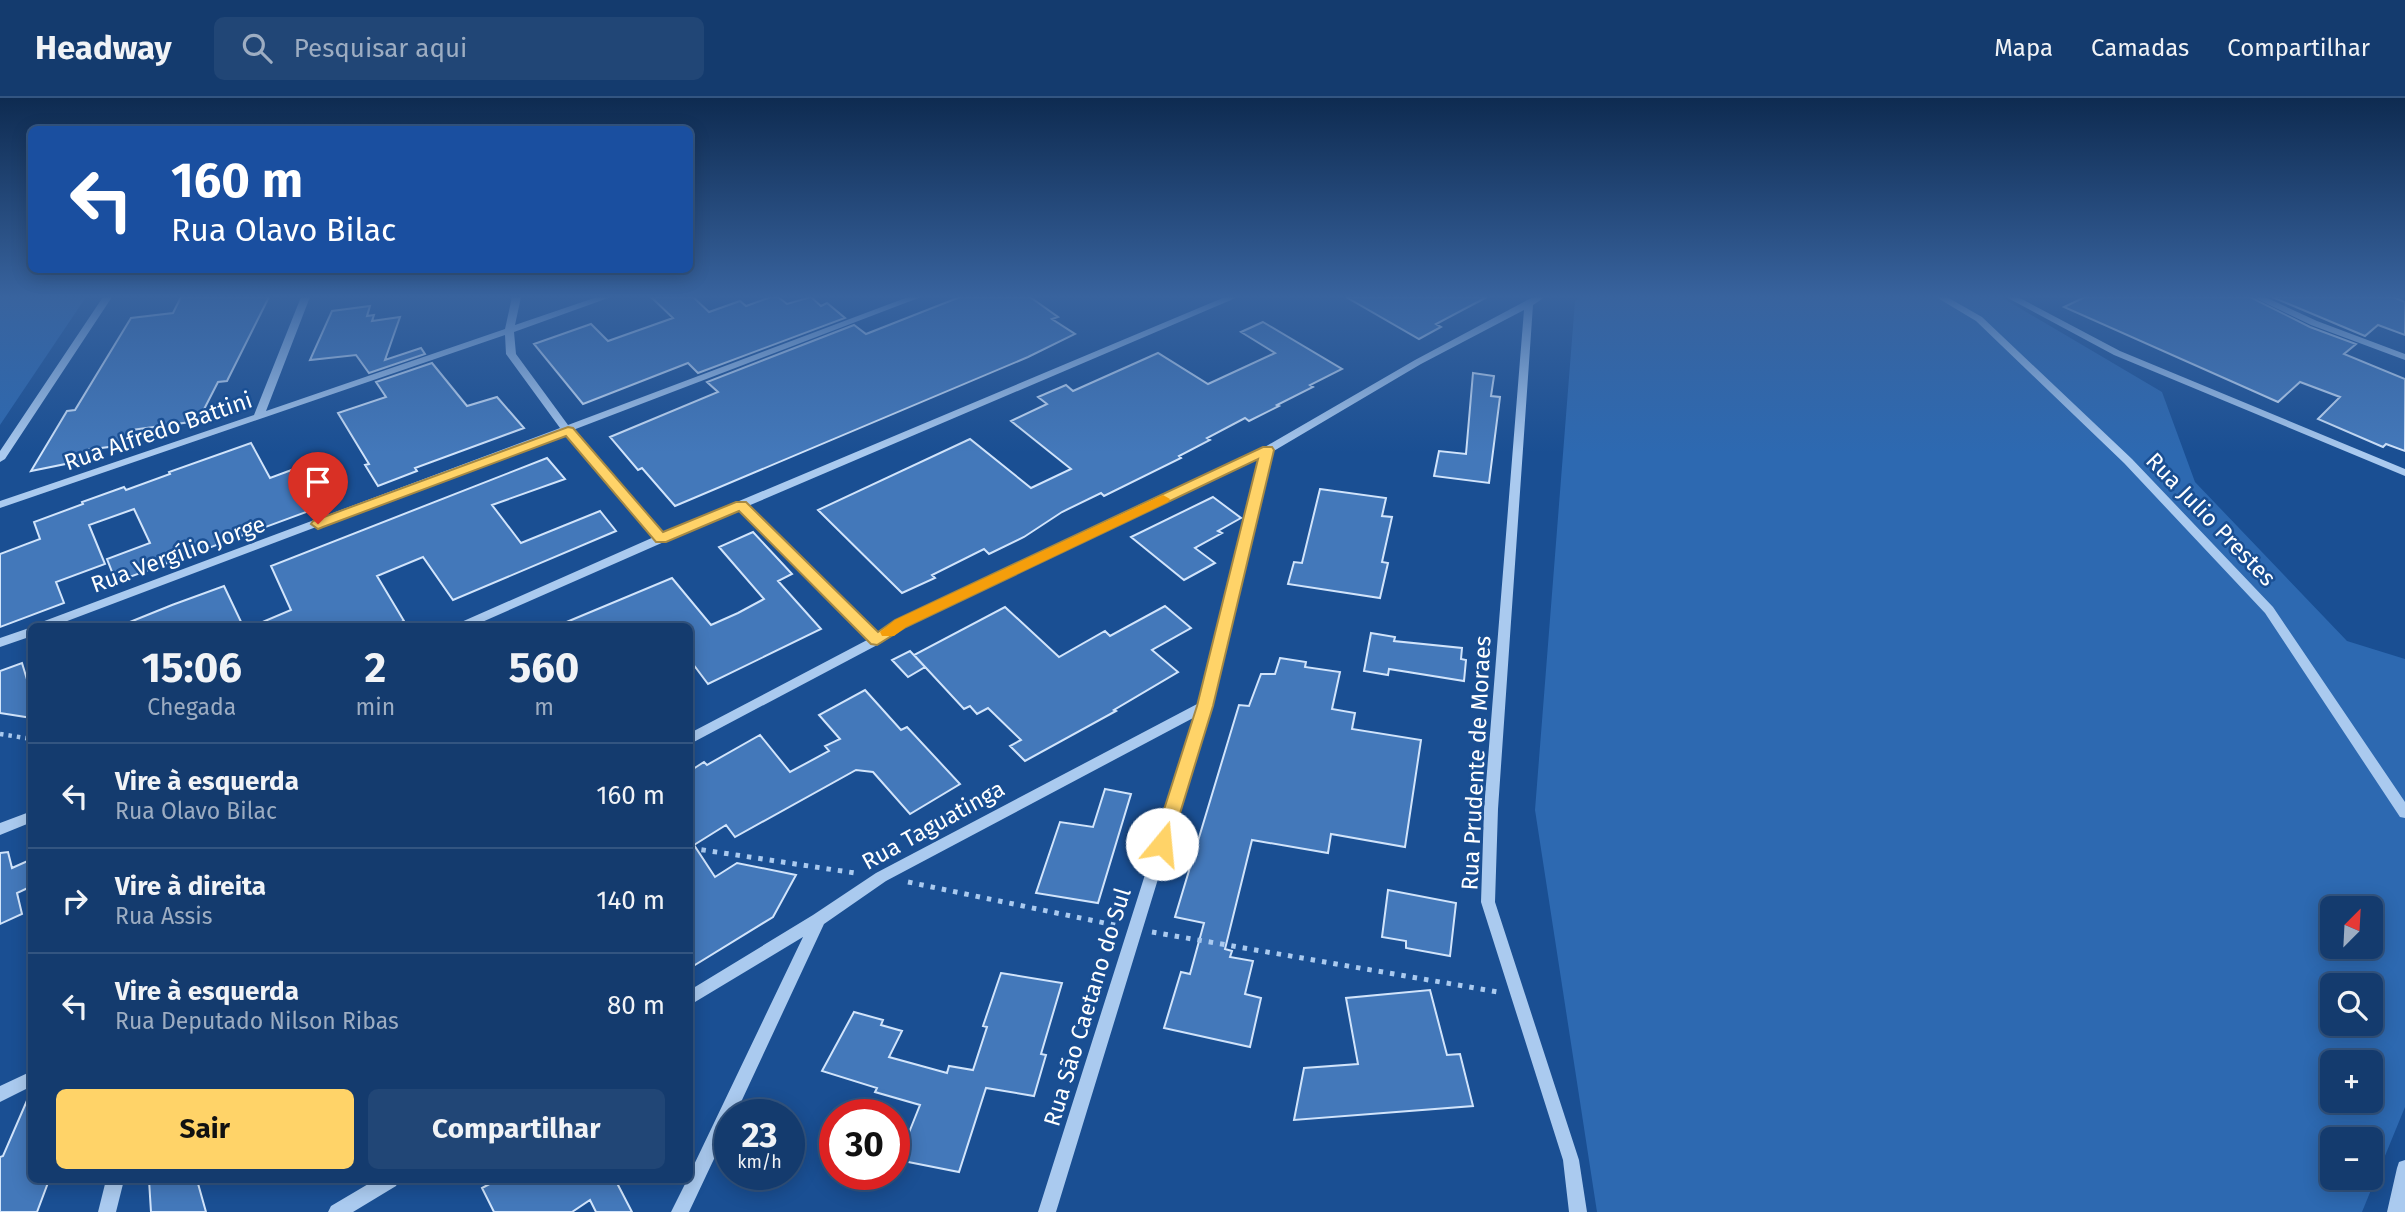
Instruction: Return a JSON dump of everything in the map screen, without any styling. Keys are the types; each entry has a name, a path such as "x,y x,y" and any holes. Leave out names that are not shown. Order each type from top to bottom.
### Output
{"street":[{"path":"0,459 73,349"},
{"path":"258,417 285,349"},
{"name":"Rua Alfredo Battini","path":"0,505 459,349"},
{"path":"511,349 511,354 568,431 661,538"},
{"name":"Rua Vergílio Jorge","path":"51,623 782,349"},
{"path":"470,623 661,538 1112,349"},
{"path":"693,737 877,640 900,624 1267,450 1443,349"},
{"name":"Rua Prudente de Moraes","path":"1531,349 1491,809 1488,902 1571,1160 1578,1212"},
{"name":"Rua Julio Prestes","path":"2010,349 2128,461 2269,610 2405,813"},
{"path":"2110,349 2405,473"},
{"path":"2384,349 2405,357"},
{"name":"Rua São Caetano do Sul","path":"1047,1212 1205,706 1267,450"},
{"path":"741,505 877,640"},
{"path":"0,643 28,632"},
{"name":"Rua Taguatinga","path":"693,996 820,919 881,877 1205,706"},
{"path":"0,829 28,818"},
{"path":"680,1212 820,919"},
{"path":"0,1094 28,1080"},
{"path":"2396,1212 2405,1168"},
{"path":"107,1212 115,1183"},
{"path":"337,1212 385,1183"}],"path":[{"path":"0,733 28,738"},
{"path":"693,848 881,877 1135,929 1520,995"}],"shaded area":[{"path":"0,349 51,349 0,425"},
{"path":"1571,349 2089,349 2162,392 2195,482 2347,641 2405,659 2405,1107 2383,1161 2383,1127 2320,1127 2320,1190 2371,1190 2362,1212 1597,1212 1535,810"}],"building":[{"path":"112,349 243,349 227,381 218,382 198,421 132,430 124,445 86,450 80,461 31,471 67,411 75,410"},
{"path":"315,349 389,349 385,360 418,349 422,349 425,354 369,373 356,355 310,360"},
{"path":"538,349 762,349 698,373 688,363 583,404"},
{"path":"792,349 1044,349 675,506 642,468 638,470 610,437 718,392 707,382"},
{"path":"1269,349 1308,349 1342,369 1310,385 1313,387 1277,405 1279,406 1249,421 1245,418 1207,438 1210,440 1179,456 1181,458 1104,496 1101,493 1062,512 1024,537 989,554 984,549 932,575 935,578 902,593 818,510 970,439 1031,488 1071,469 1011,421 1047,404 1038,397 1066,385 1073,391 1158,353 1208,384 1275,353"},
{"path":"2159,349 2350,349 2344,354 2405,379 2405,451 2386,444 2383,447 2318,419 2340,397 2300,382 2278,402"},
{"path":"432,363 467,406 497,397 524,428 415,468 417,471 378,486 365,465 369,464 338,413 386,397 376,382"},
{"path":"1473,373 1494,376 1491,396 1500,397 1489,483 1434,476 1439,451 1466,454"},
{"path":"251,443 270,478 313,462 336,501 116,582 107,559 150,543 134,509 89,525 105,564 56,582 64,603 0,627 0,554 40,539 34,522 83,504 82,502 124,487 126,490"},
{"path":"547,458 565,479 492,505 521,543 600,511 616,531 453,600 423,557 377,576 404,621 399,623 260,623 291,610 271,566"},
{"path":"1320,489 1386,498 1382,516 1392,517 1382,562 1388,563 1380,598 1288,584 1294,562 1302,563"},
{"path":"1213,497 1241,518 1218,531 1222,533 1195,548 1215,563 1184,580 1131,537"},
{"path":"753,532 792,574 778,581 821,629 708,684 693,664 693,623 564,623 672,578 711,625 764,599 719,547"},
{"path":"224,586 242,623 127,623"},
{"path":"1165,606 1191,628 1152,650 1178,672 1114,710 1116,711 1025,761 1010,746 1021,740 988,708 977,714 970,706 964,709 914,655 1005,607 1059,657 1105,631 1110,636"},
{"path":"1371,633 1395,637 1394,641 1462,648 1461,659 1466,660 1464,681 1389,669 1388,675 1364,671"},
{"path":"910,651 925,667 908,677 892,660"},
{"path":"1280,658 1306,662 1305,667 1340,672 1332,709 1355,713 1352,729 1421,740 1405,847 1331,834 1328,853 1252,840 1225,949 1232,951 1230,957 1253,961 1245,994 1261,998 1250,1047 1164,1028 1181,972 1190,974 1204,923 1175,917 1239,705 1249,706 1261,674 1275,674"},
{"path":"22,663 28,683 28,717 0,713 0,671"},
{"path":"865,690 901,730 907,727 960,784 910,814 873,772 856,770 735,837 726,825 694,845 715,877 737,863 796,875 773,917 693,966 693,769 704,762 707,765 760,735 790,772 829,751 825,746 840,739 819,715"},
{"path":"1105,789 1131,794 1098,903 1036,893 1060,822 1093,827"},
{"path":"8,852 12,868 28,861 28,888 17,893 22,914 0,924 0,853"},
{"path":"1388,890 1456,903 1450,956 1406,948 1406,941 1382,937"},
{"path":"1001,973 1062,983 1041,1054 1046,1055 1034,1096 986,1088 959,1172 910,1162 910,1130 920,1105 910,1102 910,1099 899,1099 875,1092 877,1088 822,1071 854,1012 883,1020 881,1025 902,1031 889,1057 947,1073 949,1066 973,1070 987,1027 983,1026"},
{"path":"1430,990 1447,1055 1460,1054 1473,1106 1294,1120 1304,1068 1358,1064 1346,998"},
{"path":"28,1098 28,1183 48,1183 37,1212 0,1212 0,1157 3,1156"},
{"path":"149,1183 198,1183 206,1212 151,1212"},
{"path":"491,1183 617,1183 632,1212 596,1212 590,1200 572,1212 494,1212 482,1188"}],"slow traffic":[{"path":"888,632 1163,499"}],"route":[{"path":"318,524 568,431 661,538 741,505 877,640 900,624 1267,450 1205,706 1162,844"}]}
